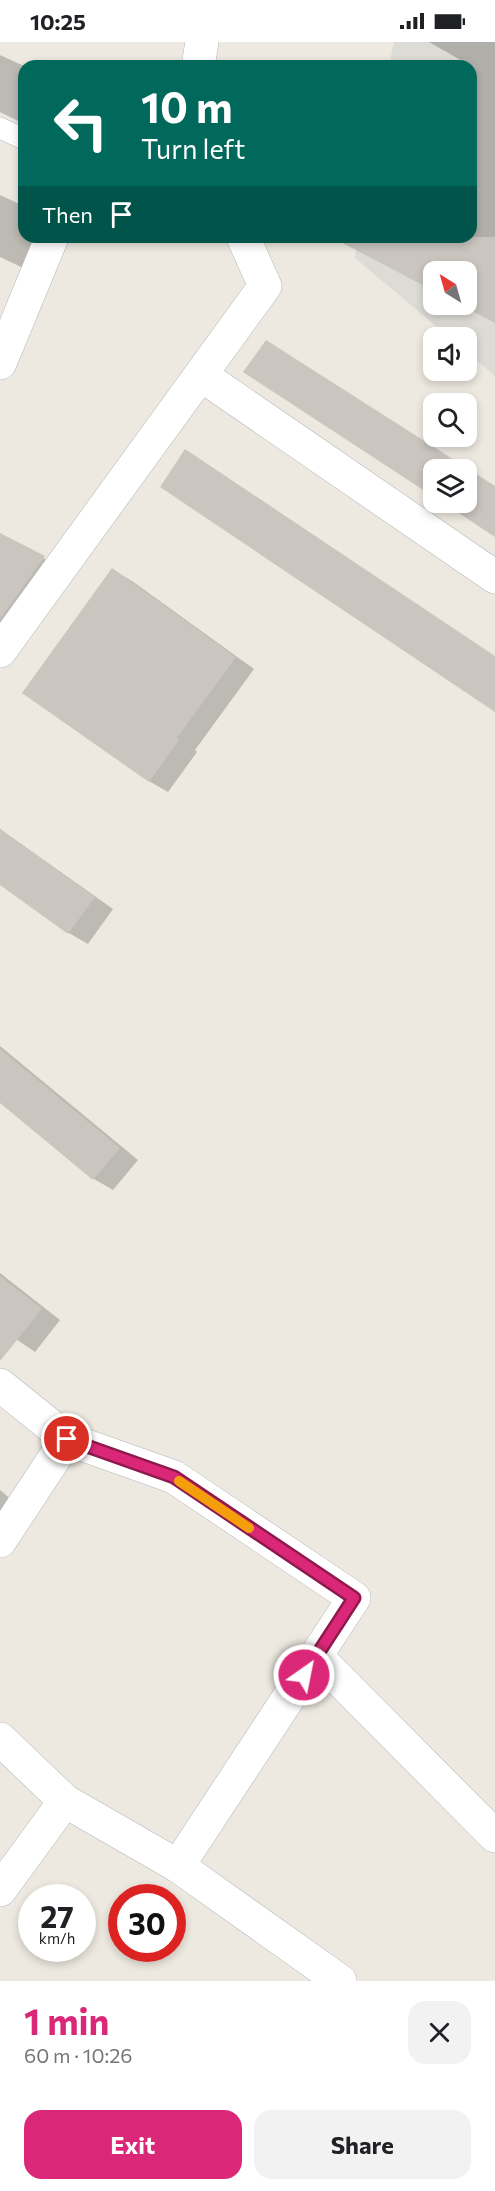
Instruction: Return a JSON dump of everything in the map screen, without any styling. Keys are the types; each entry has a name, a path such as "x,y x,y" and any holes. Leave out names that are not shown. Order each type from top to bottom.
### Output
{"street":[{"path":"199,60 202,42"},
{"path":"4,341 49,243"},
{"path":"0,651 265,286 246,243"},
{"path":"201,375 495,577"},
{"path":"0,1385 67,1439 174,1477 354,1598 178,1866"},
{"path":"0,1541 67,1439"},
{"path":"316,1656 495,1836"},
{"path":"0,1739 65,1801 178,1866 340,1981"},
{"path":"0,1890 65,1801"}],"lane":[{"path":"0,128 18,136"}],"shaded area":[{"path":"394,42 495,42 495,376 477,361 477,327 437,327 355,258 357,243 477,243 477,60 390,60"}],"building":[{"path":"477,237 495,237 495,323 477,314 477,261 423,261 423,285 342,243 477,243"},
{"path":"266,340 423,440 423,447 434,447 453,459 423,459 423,490 243,372"},
{"path":"185,449 495,656 495,712 160,487"},
{"path":"477,475 495,486 495,537 459,513 477,513"},
{"path":"0,533 45,556 0,619"},
{"path":"112,568 236,657 177,738 179,740 149,782 22,693"},
{"path":"0,829 95,897 68,934 0,885"},
{"path":"0,1049 120,1148 93,1180 0,1103"},
{"path":"0,1276 42,1309 0,1361"}],"slow traffic":[{"path":"179,1481 249,1528"}],"route":[{"path":"67,1439 174,1477 354,1598 304,1675"}]}
